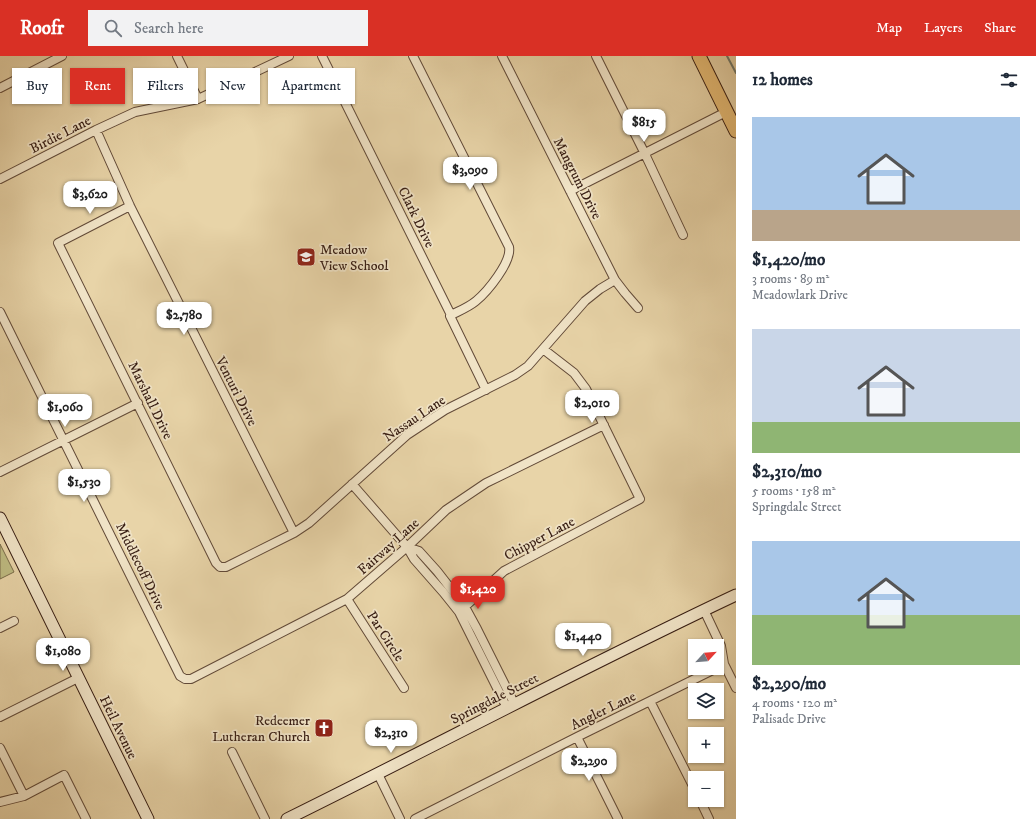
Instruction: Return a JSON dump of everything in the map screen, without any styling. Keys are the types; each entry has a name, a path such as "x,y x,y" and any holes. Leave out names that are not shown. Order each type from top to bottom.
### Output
{"main road":[{"path":"699,56 736,131"},
{"name":"Heil Avenue","path":"0,518 148,819"},
{"name":"Springdale Street","path":"287,819 736,595"}],"street":[{"path":"0,88 62,56"},
{"path":"178,56 184,68"},
{"name":"Birdie Lane","path":"198,99 289,56"},
{"name":"Clark Drive","path":"322,56 451,315 450,316 486,390"},
{"path":"413,56 509,247 510,252 504,266 475,302 451,315"},
{"name":"Mangrum Drive","path":"502,56 615,280 638,308"},
{"path":"596,56 646,154 683,235"},
{"name":"Birdie Lane","path":"0,178 135,112 174,104"},
{"path":"570,192 726,112"},
{"name":"Venturi Drive","path":"96,130 130,206 294,533"},
{"name":"Marshall Drive","path":"130,206 58,243 216,563 220,567"},
{"name":"Nassau Lane","path":"220,567 226,567 294,533 309,523 397,443 418,428 445,410 515,375 528,366 585,301 600,288 615,280"},
{"name":"Middlecoff Drive","path":"0,312 180,676 185,679"},
{"path":"544,349 574,373 586,389 604,425"},
{"path":"0,472 138,403"},
{"name":"Chipper Lane","path":"462,610 504,571 640,499 604,425"},
{"name":"Fairway Lane","path":"185,679 191,679 347,599 407,547 446,510 486,483 604,425"},
{"path":"352,484 407,547 414,559 443,592 462,610 477,629 511,706"},
{"name":"Par Circle","path":"347,599 404,688"},
{"path":"704,610 718,639"},
{"path":"0,628 14,621"},
{"path":"724,673 736,688"},
{"name":"Angler Lane","path":"415,819 703,675"},
{"path":"0,717 78,678"},
{"path":"650,701 688,776"},
{"path":"577,737 618,819"},
{"path":"0,748 24,796"},
{"path":"232,752 265,819"},
{"path":"378,774 400,819"},
{"path":"0,802 24,796 64,775 86,819"},
{"path":"704,807 710,819"}],"shaded area":[{"path":"0,544 14,572 0,579"}],"waterway":[{"path":"727,56 736,73"}],"place":[{"name":"Meadow View School","path":"306,257"},
{"name":"Redeemer Lutheran Church","path":"324,728"}]}
